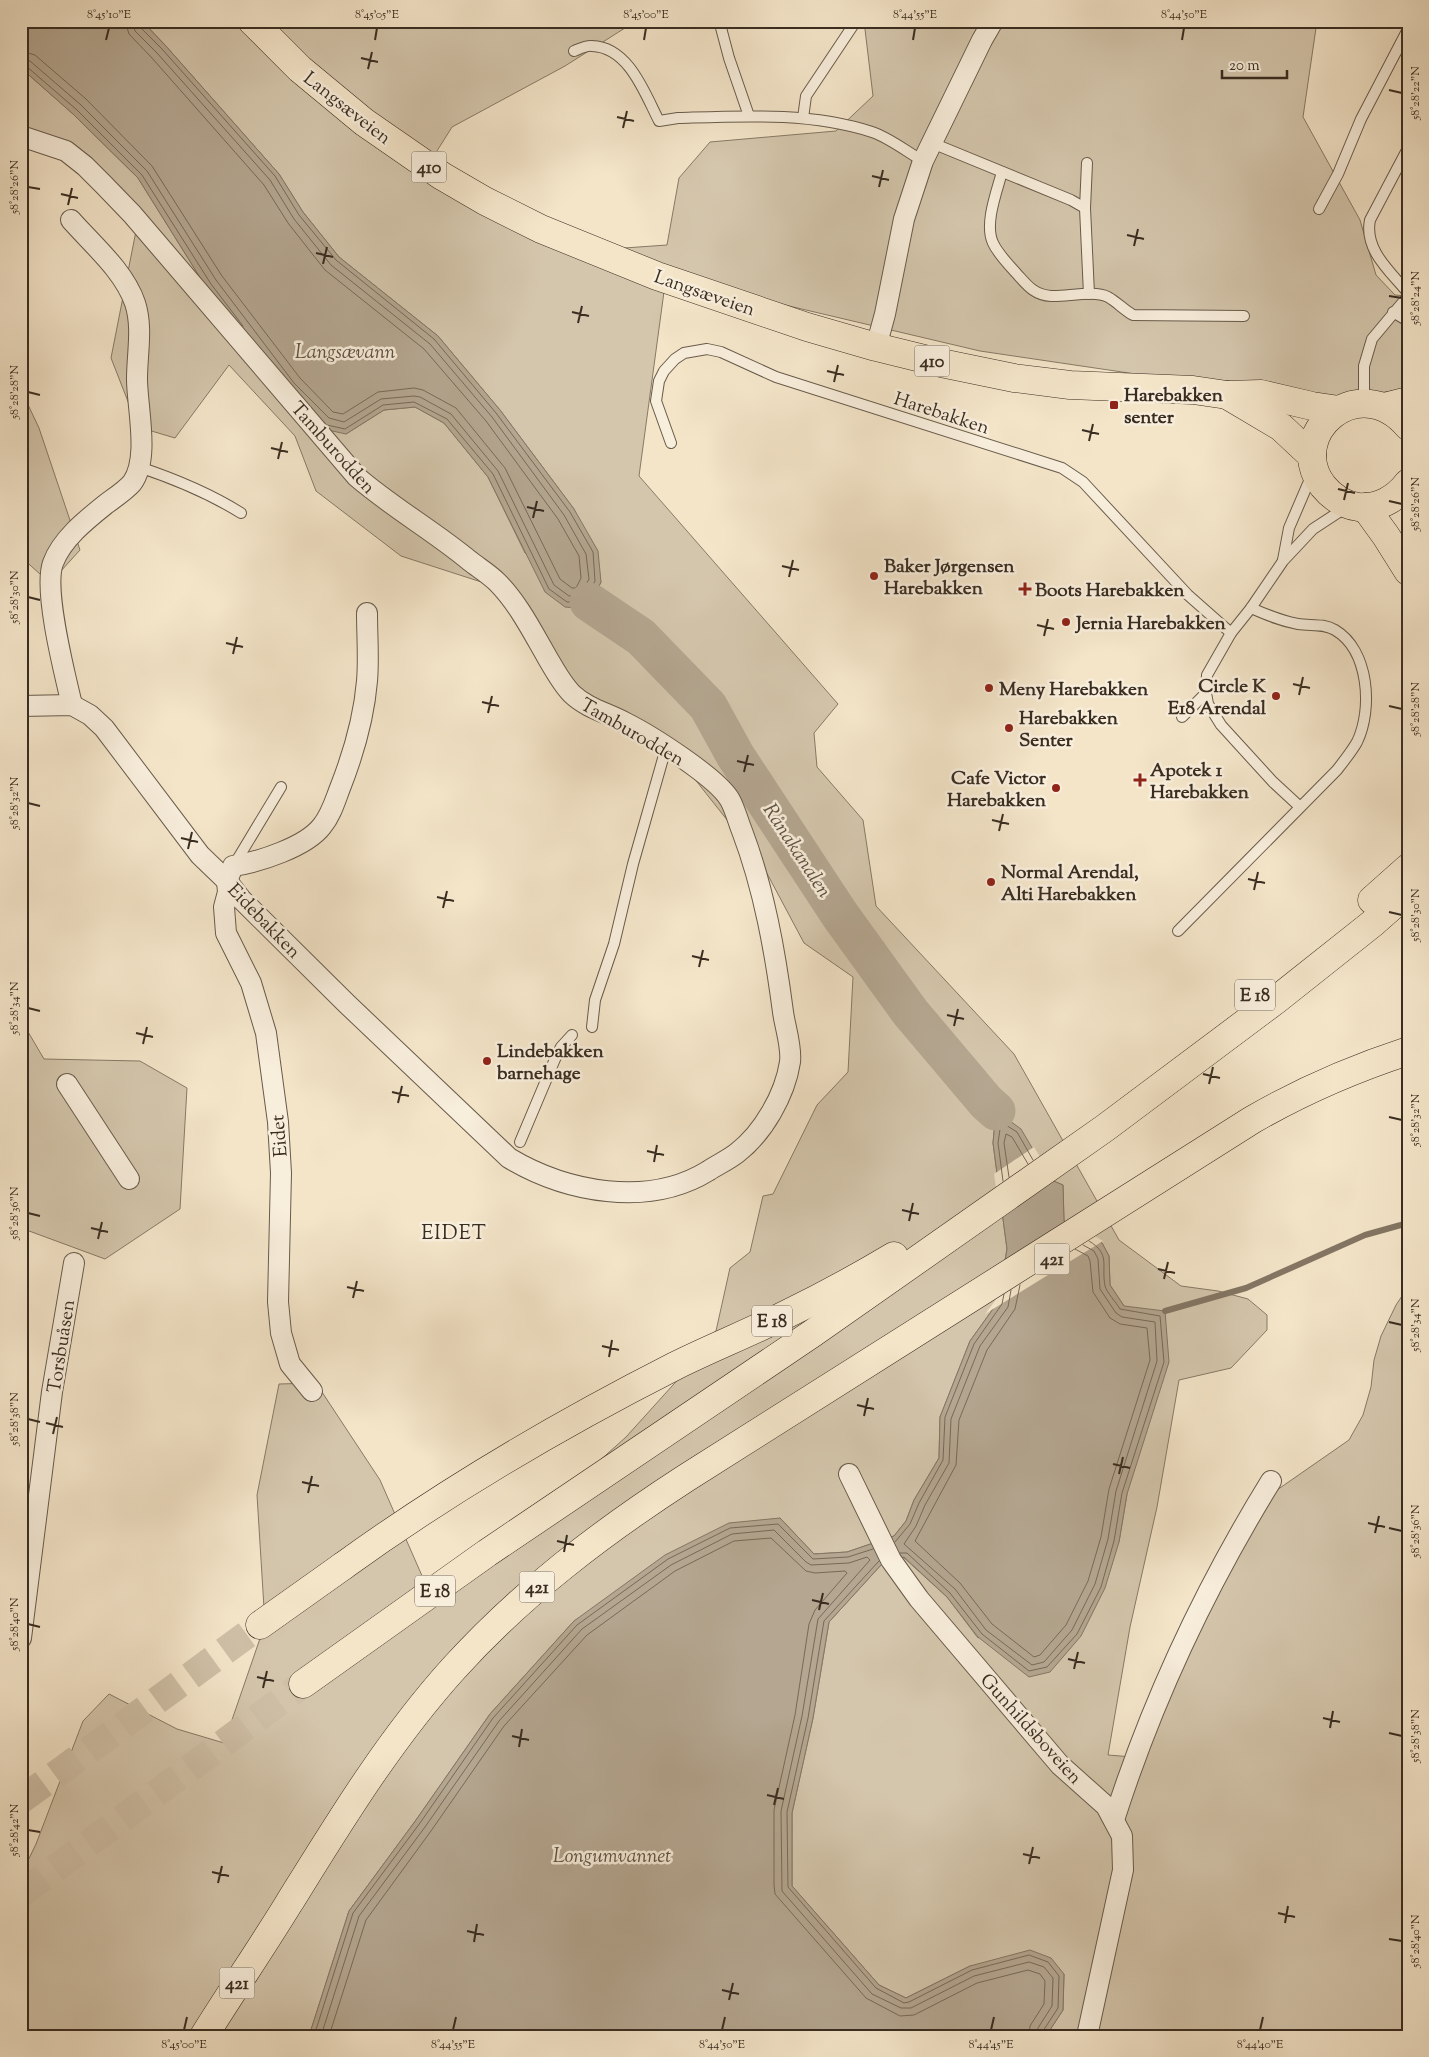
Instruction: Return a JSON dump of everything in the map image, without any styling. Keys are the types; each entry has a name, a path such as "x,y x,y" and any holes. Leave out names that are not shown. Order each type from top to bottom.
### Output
{"main road":[{"name":"Langsæveien","path":"252,21 300,69 364,122 442,176 485,201 541,229 642,270 807,327 876,347 1014,378 1070,385 1193,390 1227,395 1261,394 1312,406 1374,405"},
{"name":"Langsæveien","path":"1227,395 1282,427 1313,463"},
{"name":"410","path":"1374,405 1397,414 1408,426"},
{"path":"1313,463 1314,442 1319,429 1328,418 1374,405"},
{"name":"410","path":"1313,463 1319,481 1328,492 1338,500 1357,506 1386,536 1408,571"},
{"path":"1357,506 1379,505 1392,499 1408,484"},
{"name":"E 18","path":"1100,1121 1364,907 1408,868"},
{"name":"E 18","path":"303,1684 487,1553 805,1338 961,1219 1276,1000 1373,923 1408,892"},
{"name":"421","path":"204,2036 355,1797 387,1752 422,1706 487,1633 552,1574 637,1510 901,1348 1198,1160 1278,1106 1321,1084 1408,1051"},
{"name":"421","path":"1198,1160 1326,1093 1408,1062"},
{"name":"E 18","path":"260,1625 434,1503 506,1457 578,1416 677,1365 786,1315 961,1219"},
{"name":"421","path":"221,2036 392,1761 448,1690 496,1639 536,1601 581,1564 643,1518 901,1348"}],"street":[{"path":"876,347 885,314 904,219 927,152 982,40 994,21"},
{"name":"Tamburodden","path":"21,136 66,151 85,166 132,214 357,477 382,499 455,548 496,582 519,610 556,672 571,693 589,707 624,722 700,770 729,798 756,866 778,976 790,1060 778,1099 764,1124 739,1152 701,1175 671,1186 640,1191 622,1192 576,1187 537,1173 514,1150"},
{"path":"21,706 72,705 60,653 50,584 53,564 70,537 93,514 133,482 139,468 142,429 137,380 139,329 135,304 121,277 71,220"},
{"path":"230,873 310,838 322,826 331,811 346,774 364,705 367,680 367,613"},
{"name":"Eidebakken","path":"72,705 90,715 104,728 200,854 230,873 241,899 333,990 514,1150"},
{"name":"Eidet","path":"230,873 224,907 226,933 251,984 266,1033 278,1122 281,1173 278,1302 282,1333 290,1364 312,1391"},
{"path":"67,1084 129,1179"},
{"name":"Torsbuåsen","path":"21,1638 52,1392 74,1263"},
{"name":"Gunhildsboveien","path":"849,1474 891,1560 919,1599 1060,1765 1106,1806 1122,1836 1124,1870 1087,2036"},
{"path":"1114,1820 1161,1689 1204,1599 1245,1523 1271,1481"}],"lane":[{"path":"803,118 806,96 856,21"},
{"path":"720,24 729,58 749,116"},
{"path":"1319,209 1338,174 1361,119 1408,29"},
{"path":"574,50 592,46 612,52 621,58 634,74 659,121 678,118 749,116 803,118 842,124 927,152 1002,172 1086,208"},
{"path":"1374,405 1364,366 1372,339 1408,295 1376,254 1369,239 1368,230 1370,220 1408,148"},
{"path":"1087,163 1086,208 1089,294"},
{"path":"1002,172 990,218 992,242 1004,260 1029,288 1039,294 1051,296 1089,294 1107,296 1121,309 1133,315 1244,316"},
{"path":"1393,312 1408,321"},
{"name":"Harebakken","path":"671,443 656,401 659,381 664,371 675,359 684,353 707,349 721,352 776,377 1062,468 1083,482 1188,595 1231,633"},
{"path":"1282,561 1289,528 1313,463"},
{"path":"139,468 167,477 219,499 241,514"},
{"path":"1299,806 1273,782 1221,725 1208,704 1206,693 1207,675 1231,633 1251,608 1282,561 1313,529 1330,516 1357,506"},
{"path":"1178,931 1277,832 1299,806 1337,770 1357,742 1364,719 1366,701 1363,670 1355,652 1343,636 1322,625 1278,620 1251,608"},
{"path":"1182,717 1206,693"},
{"path":"592,1027 595,1000 614,944 633,864 666,748"},
{"path":"230,873 281,787"},
{"path":"514,1150 561,1047 572,1035"}],"shaded area":[{"path":"142,21 636,21 565,66 452,127 425,170 610,249 667,245 679,178 710,142 836,131 873,96 864,21 1317,21 1303,117 1360,220 1376,275 1395,295 1408,296 1408,389 1318,401 980,351 666,277 639,476 838,704 814,733 817,767 863,820 876,906 1014,1054 1119,1240 1181,1286 1218,1291 1248,1299 1267,1315 1267,1330 1231,1368 1179,1380 1157,1507 1130,1627 1108,1755 1133,1757 1247,1534 1277,1490 1349,1440 1363,1415 1371,1387 1374,1360 1381,1336 1396,1305 1408,1287 1408,2036 1046,2036 1063,2010 1064,1974 970,1966 906,1998 879,1985 792,1886 792,1813 813,1718 829,1622 881,1565 903,1557 947,1597 978,1638 1119,1542 1127,1494 1124,1306 1110,1285 1109,1256 1102,1243 1064,1221 1063,1185 1051,1180 996,1111 993,1143 1007,1249 998,1302 970,1341 940,1417 939,1458 914,1500 906,1521 894,1536 847,1552 814,1554 780,1518 574,1621 490,1714 416,1820 349,1911 309,2036 21,2036 21,1875 36,1844 83,1721 109,1694 177,1729 224,1743 265,1624 257,1495 279,1384 316,1383 380,1480 430,1594 529,1524 626,1437 701,1354 696,1346 716,1331 730,1268 750,1252 763,1196 773,1194 817,1105 848,1072 853,977 804,943 762,864 682,763 571,698 506,590 401,556 316,491 295,436 229,365 175,438 138,427 111,358 136,231 70,156 21,141 21,68 73,114 138,178 206,287 346,434 384,410 415,407 444,423 488,477 525,553 588,608 601,582 574,509 500,410 438,336 339,257 303,212 279,174"},
{"path":"21,390 39,428 80,550 50,583 21,557"},
{"path":"21,1020 44,1059 140,1061 187,1088 180,1209 105,1259 21,1228"}],"water":[{"name":"Langsævann","path":"21,21 142,21 279,174 303,212 339,257 438,336 500,410 574,509 598,551 601,582 588,609 565,607 545,592 488,477 444,423 415,407 384,410 346,434 323,429 206,287 138,178 73,114 21,68"},
{"name":"Longumvannet","path":"996,1111 1021,1129 1051,1180 1063,1185 1064,1221 1102,1243 1109,1256 1110,1285 1124,1306 1165,1311 1169,1362 1127,1494 1119,1542 1105,1588 1081,1636 1050,1672 1029,1677 978,1637 947,1597 904,1557 881,1565 829,1622 813,1718 792,1813 792,1886 879,1985 906,1998 970,1966 1030,1950 1051,1958 1064,1974 1063,2010 1046,2036 309,2036 349,1911 416,1820 490,1714 574,1621 665,1555 729,1523 780,1518 814,1554 847,1552 894,1536 906,1521 914,1500 939,1458 940,1417 970,1341 998,1302 1007,1249 993,1143"}],"pier":[{"path":"1034,1147 1053,1178 1000,1217 994,1174"},
{"path":"1071,1222 1103,1241 985,1314 995,1301 1001,1266"}],"waterway":[{"name":"Rånakanalen","path":"589,602 641,637 708,706 735,755 840,915 910,1012 986,1102 996,1111"},
{"path":"1165,1311 1246,1288 1365,1235 1408,1223"}],"tunnel":[{"path":"21,1800 260,1625"},
{"path":"21,1894 303,1684"}],"place":[{"name":"Harebakken senter","path":"1114,405"},
{"name":"Baker Jørgensen Harebakken","path":"874,576"},
{"name":"Boots Harebakken","path":"1025,589"},
{"name":"Jernia Harebakken","path":"1066,622"},
{"name":"Meny Harebakken","path":"989,688"},
{"name":"Circle K E18 Arendal","path":"1276,696"},
{"name":"Harebakken Senter","path":"1009,728"},
{"name":"Apotek 1 Harebakken","path":"1140,780"},
{"name":"Cafe Victor Harebakken","path":"1056,788"},
{"name":"Normal Arendal, Alti Harebakken","path":"991,882"},
{"name":"Lindebakken barnehage","path":"487,1061"}],"district":[{"name":"EIDET","path":"454,1232"}]}
